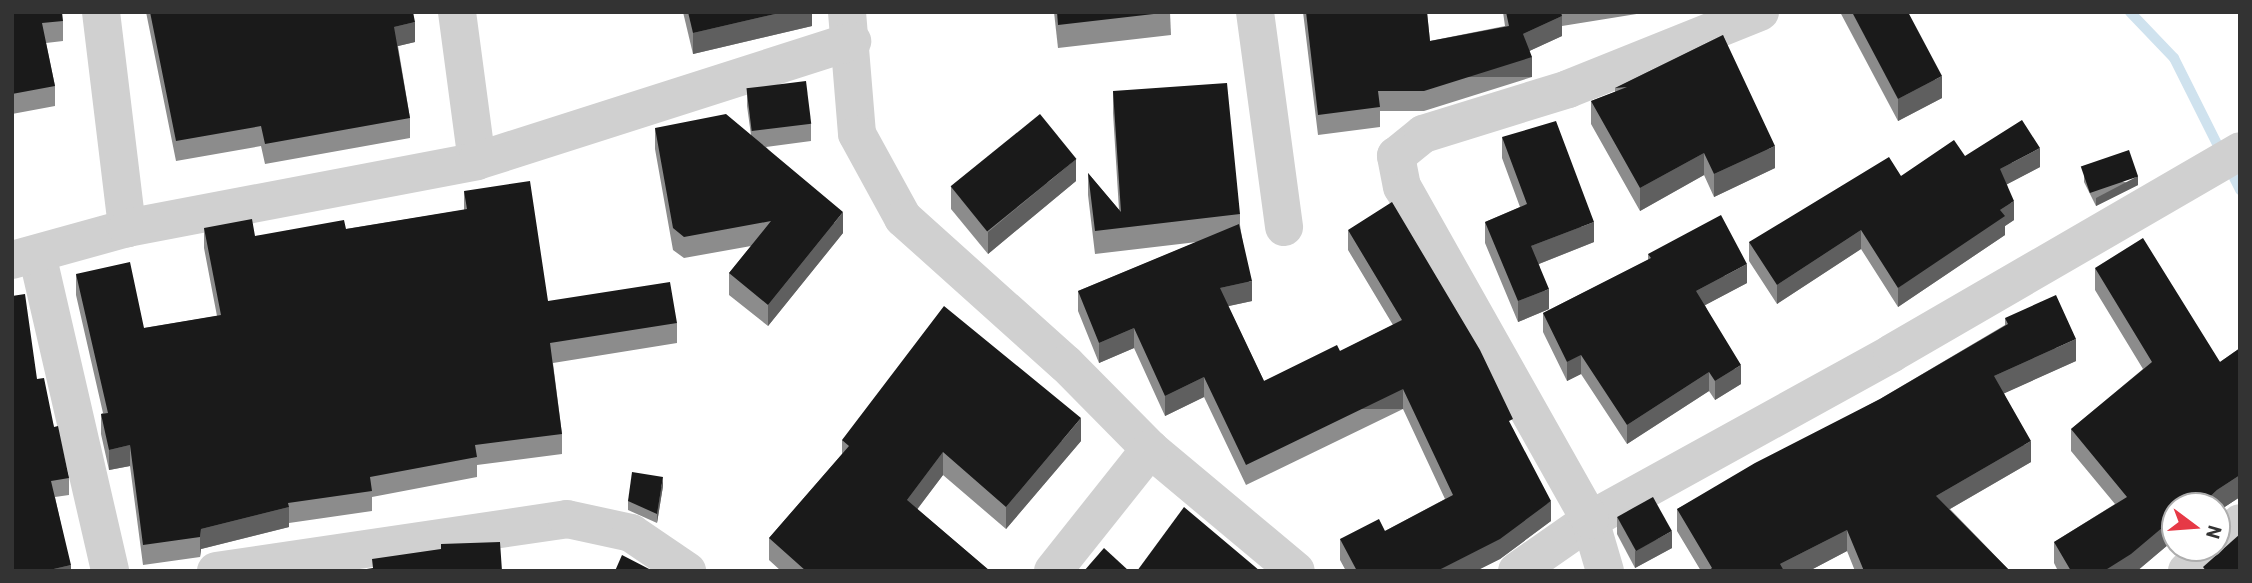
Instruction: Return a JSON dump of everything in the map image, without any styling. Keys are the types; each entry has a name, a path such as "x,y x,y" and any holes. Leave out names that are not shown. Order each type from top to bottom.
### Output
{"street":[{"path":"101,12 127,228"},
{"path":"457,12 477,161"},
{"path":"1255,12 1284,227"},
{"path":"1605,571 1590,520 1402,187 1396,156 1423,134 1568,89 1760,12"},
{"path":"110,571 25,257 127,228 477,161 850,27 857,134 903,218 1066,364 1150,449 1296,571"},
{"path":"1517,571 1590,520 1892,353 2240,151"},
{"path":"1053,571 1150,449"},
{"path":"216,571 567,519 631,533 687,571"}],"building":[{"path":"12,12 62,12 63,21 42,23 55,86 12,94"},
{"path":"150,12 413,12 415,22 394,27 410,118 265,144 261,126 176,141"},
{"path":"688,12 784,12 693,33"},
{"path":"1057,12 1171,12 1058,25"},
{"path":"1306,12 1427,12 1430,41 1509,26 1506,12 1561,12 1562,16 1523,34 1532,57 1424,91 1378,91 1380,107 1318,115"},
{"path":"1852,12 1908,12 1942,76 1898,99"},
{"path":"1723,35 1775,146 1714,174 1704,153 1640,188 1591,101 1627,87 1615,88"},
{"path":"806,81 811,124 752,131 746,88"},
{"path":"1227,83 1240,214 1095,231 1088,173 1121,212 1113,91"},
{"path":"726,114 843,212 768,305 729,273 771,221 684,237 673,228 655,128"},
{"path":"1040,114 1077,159 987,231 951,186"},
{"path":"2022,120 2040,148 2000,169 2014,201 2000,210 2005,216 1898,288 1861,230 1777,285 1749,242 1889,157 1901,176 1954,140 1965,156"},
{"path":"1556,121 1594,222 1531,246 1549,289 1518,301 1485,222 1527,204 1502,137"},
{"path":"2129,150 2138,176 2090,193 2081,167"},
{"path":"530,181 548,301 670,282 677,323 550,343 562,434 475,445 477,457 370,477 372,491 288,503 289,507 201,529 200,537 143,545 130,445 109,450 101,414 108,413 76,274 130,262 144,328 221,315 204,228 252,219 255,236 344,220 346,229 467,209 464,191"},
{"path":"1392,202 1480,350 1513,419 1509,421 1551,501 1500,539 1437,571 1357,571 1340,539 1379,519 1385,531 1453,495 1403,389 1246,465 1204,377 1165,396 1134,328 1099,343 1078,291 1239,224 1252,281 1220,288 1264,381 1337,345 1340,351 1402,320 1348,230"},
{"path":"1721,215 1747,264 1696,291 1741,365 1715,381 1709,372 1627,425 1581,355 1567,362 1543,313 1651,258 1648,254"},
{"path":"2143,238 2220,362 2240,348 2240,475 2215,492 2161,492 2161,529 2131,554 2104,571 2071,571 2054,542 2127,497 2071,429 2152,362 2095,268"},
{"path":"25,294 37,379 44,378 54,427 58,426 69,478 51,481 71,565 45,571 12,571 12,296"},
{"path":"2056,295 2076,339 1994,376 2031,441 1936,496 2010,571 1864,571 1847,530 1780,564 1784,571 1708,571 1712,568 1677,509 1755,463 1880,399 2008,324 2005,318"},
{"path":"944,306 1081,418 1006,507 943,452 907,500 990,571 806,571 769,538 849,446 842,440"},
{"path":"632,472 663,477 657,514 628,501"},
{"path":"1653,497 1672,531 1636,551 1617,517"},
{"path":"1184,507 1260,571 1137,571"},
{"path":"2240,534 2240,571 2206,571 2203,567 2209,562 2231,562 2231,542"},
{"path":"500,542 502,571 354,571 373,568 372,559 441,549 441,544"},
{"path":"1104,548 1129,571 1084,571"},
{"path":"622,555 653,571 615,571"}],"waterway":[{"path":"2130,12 2174,58 2240,190"}]}
